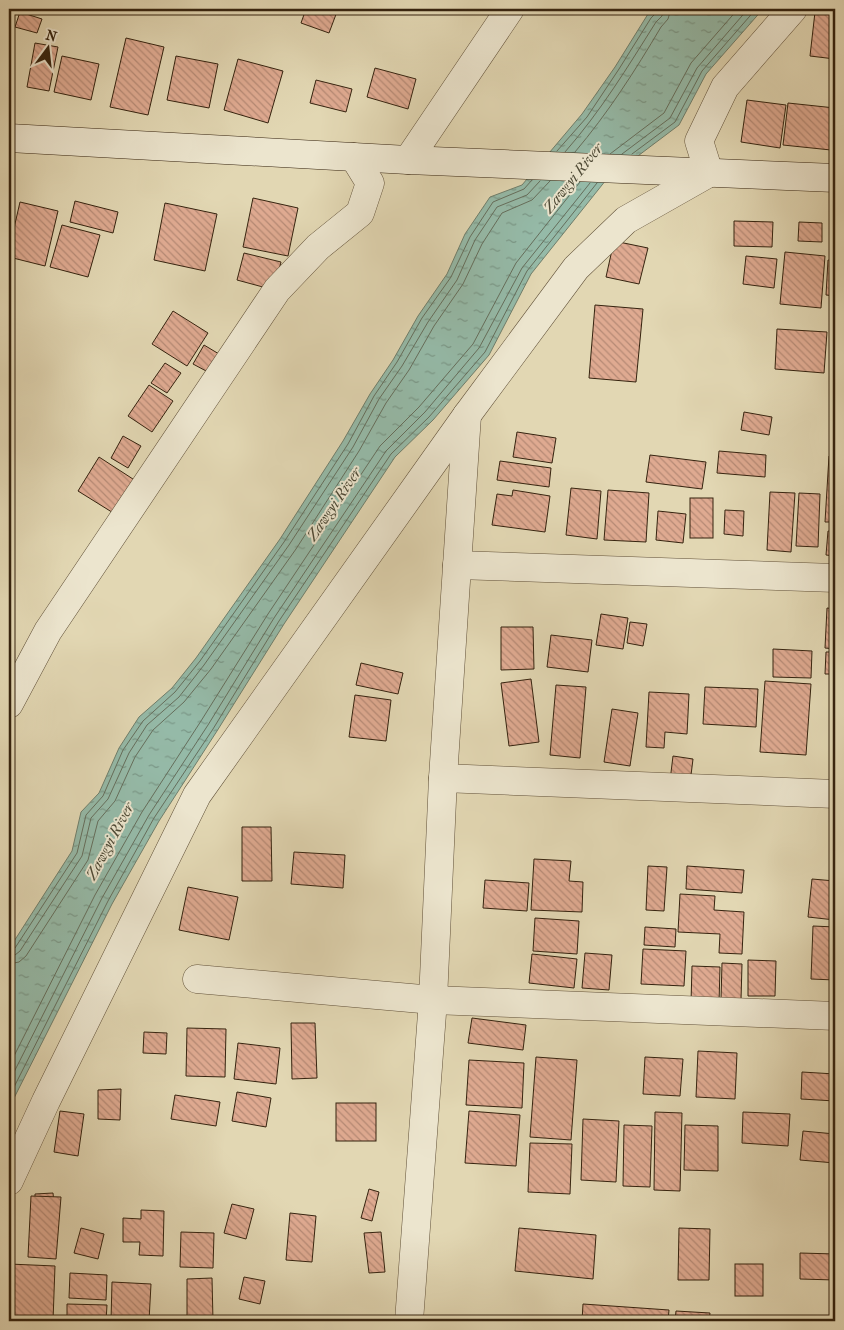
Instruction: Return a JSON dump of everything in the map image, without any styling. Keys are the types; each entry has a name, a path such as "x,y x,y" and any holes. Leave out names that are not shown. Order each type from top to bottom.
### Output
{"street":[{"path":"408,160 510,9"},
{"path":"709,173 699,141 725,87 793,9"},
{"path":"9,138 408,160 835,178"},
{"path":"9,704 48,631 278,290 318,247 360,213 370,183 354,157"},
{"path":"9,1181 50,1092 197,795 466,415 576,268 626,220 709,173"},
{"path":"409,1321 433,1000 443,778 466,415"},
{"path":"457,565 835,578"},
{"path":"443,778 835,794"},
{"path":"197,979 433,1000 835,1016"}],"water":[{"name":"Zawgyi River","path":"654,9 763,9 706,74 679,125 606,180 531,274 489,355 433,420 395,457 284,624 159,821 112,904 9,1108 9,949 72,851 81,812 99,793 119,748 139,717 172,688 196,658 280,539 343,441 418,316 447,274 465,234 490,197 522,185 582,114 615,67 648,14"}],"building":[{"path":"306,9 338,9 329,33 301,23"},
{"path":"20,12 42,19 37,33 15,27"},
{"path":"815,12 835,15 835,59 810,56"},
{"path":"126,38 164,47 148,115 110,107"},
{"path":"35,43 58,47 49,91 27,87"},
{"path":"62,56 99,64 91,100 54,92"},
{"path":"176,56 218,64 209,108 167,100"},
{"path":"238,59 283,71 268,123 224,110"},
{"path":"375,68 416,79 408,109 367,97"},
{"path":"316,80 352,89 346,112 310,103"},
{"path":"747,100 786,105 780,148 741,142"},
{"path":"788,103 835,108 831,150 783,145"},
{"path":"253,198 298,208 288,256 243,247"},
{"path":"75,201 118,212 113,233 70,222"},
{"path":"20,202 58,211 45,266 9,257"},
{"path":"9,203 14,204 9,230"},
{"path":"165,203 217,214 205,271 154,260"},
{"path":"734,221 773,222 772,247 734,246"},
{"path":"799,222 822,223 822,242 798,241"},
{"path":"62,225 100,235 88,277 50,267"},
{"path":"614,241 648,248 639,284 606,277"},
{"path":"785,252 825,256 821,308 780,304"},
{"path":"244,253 281,262 274,290 237,280"},
{"path":"746,256 777,259 774,288 743,284"},
{"path":"828,260 835,261 835,296 826,295"},
{"path":"595,305 643,309 636,382 589,378"},
{"path":"173,311 208,333 187,366 152,344"},
{"path":"832,323 835,323 835,346 830,345"},
{"path":"777,329 827,332 824,373 775,369"},
{"path":"204,345 219,354 208,372 193,364"},
{"path":"165,363 181,373 167,393 151,383"},
{"path":"149,385 173,401 152,432 128,416"},
{"path":"744,412 772,417 769,435 741,430"},
{"path":"833,420 835,420 835,449 832,449"},
{"path":"517,432 556,438 552,463 513,457"},
{"path":"123,436 141,446 128,468 111,458"},
{"path":"719,451 766,455 765,477 717,473"},
{"path":"650,455 706,462 702,489 646,482"},
{"path":"829,456 835,456 835,522 825,522"},
{"path":"99,457 136,481 115,514 78,491"},
{"path":"500,461 551,468 549,487 497,480"},
{"path":"571,488 601,491 597,539 566,535"},
{"path":"513,490 550,496 545,532 492,525 497,494 512,496"},
{"path":"608,490 649,493 646,542 604,540"},
{"path":"770,492 795,493 791,552 767,550"},
{"path":"799,493 820,494 818,547 796,546"},
{"path":"690,498 713,498 713,538 690,538"},
{"path":"725,510 744,511 743,536 724,534"},
{"path":"658,511 686,514 683,543 656,540"},
{"path":"828,531 835,532 835,556 826,555"},
{"path":"827,608 835,609 835,649 825,648"},
{"path":"601,614 628,618 623,649 596,645"},
{"path":"630,622 647,624 643,646 627,643"},
{"path":"501,627 533,627 534,669 501,670"},
{"path":"551,635 592,640 588,672 547,667"},
{"path":"773,649 812,651 811,678 773,677"},
{"path":"826,652 835,652 835,674 825,674"},
{"path":"361,663 403,673 398,694 356,685"},
{"path":"531,679 539,742 509,746 501,683"},
{"path":"765,681 811,684 806,755 760,752"},
{"path":"556,685 586,687 580,758 550,755"},
{"path":"705,687 758,689 756,727 703,724"},
{"path":"649,692 689,694 687,734 665,732 664,748 646,747"},
{"path":"355,695 391,700 386,741 349,737"},
{"path":"612,709 638,713 630,766 604,762"},
{"path":"673,756 693,759 690,783 670,781"},
{"path":"242,827 271,827 272,881 242,881"},
{"path":"294,852 345,855 343,888 291,884"},
{"path":"534,859 571,861 569,881 583,882 582,912 531,910"},
{"path":"648,866 667,867 664,911 646,910"},
{"path":"687,866 744,870 742,893 686,889"},
{"path":"812,879 835,881 835,920 808,917"},
{"path":"485,880 529,883 527,911 483,908"},
{"path":"188,887 238,897 229,940 179,930"},
{"path":"680,894 715,896 714,910 744,912 742,954 719,953 720,934 678,932"},
{"path":"535,918 579,921 577,954 533,951"},
{"path":"813,926 835,927 835,980 811,979"},
{"path":"645,927 676,929 675,947 644,945"},
{"path":"643,949 686,951 684,986 641,984"},
{"path":"585,953 612,955 609,990 582,988"},
{"path":"532,954 577,959 574,988 529,983"},
{"path":"748,960 776,961 775,996 748,996"},
{"path":"722,963 742,964 741,1000 721,999"},
{"path":"692,966 720,967 719,1004 691,1003"},
{"path":"472,1018 526,1025 523,1050 468,1043"},
{"path":"291,1023 315,1023 317,1078 292,1079"},
{"path":"187,1028 226,1029 225,1077 186,1076"},
{"path":"144,1032 167,1033 166,1054 143,1053"},
{"path":"238,1043 280,1048 276,1084 234,1079"},
{"path":"698,1051 737,1053 735,1099 696,1097"},
{"path":"536,1057 577,1060 571,1140 530,1137"},
{"path":"645,1057 683,1059 680,1096 643,1094"},
{"path":"469,1060 524,1063 522,1108 466,1105"},
{"path":"802,1072 835,1074 835,1101 801,1099"},
{"path":"121,1089 120,1120 98,1119 98,1090"},
{"path":"237,1092 271,1098 266,1127 232,1121"},
{"path":"175,1095 220,1102 216,1126 171,1119"},
{"path":"336,1103 376,1103 376,1141 336,1141"},
{"path":"60,1111 84,1114 78,1156 54,1152"},
{"path":"469,1111 520,1115 516,1166 465,1163"},
{"path":"655,1112 682,1113 680,1191 654,1190"},
{"path":"743,1112 790,1114 788,1146 742,1143"},
{"path":"583,1119 619,1121 616,1182 581,1180"},
{"path":"624,1125 652,1126 650,1187 623,1186"},
{"path":"685,1125 718,1126 718,1171 684,1170"},
{"path":"803,1131 835,1134 835,1163 800,1160"},
{"path":"530,1143 572,1144 570,1194 528,1192"},
{"path":"369,1189 379,1192 372,1221 361,1218"},
{"path":"53,1193 54,1203 35,1204 35,1194"},
{"path":"31,1196 61,1197 56,1259 28,1257"},
{"path":"232,1204 254,1209 246,1239 224,1233"},
{"path":"141,1210 164,1211 163,1256 139,1255 140,1242 123,1242 123,1218 141,1219"},
{"path":"290,1213 316,1216 312,1262 286,1260"},
{"path":"81,1228 104,1234 98,1259 74,1253"},
{"path":"519,1228 596,1235 593,1279 515,1271"},
{"path":"679,1228 710,1229 709,1280 678,1280"},
{"path":"181,1232 214,1233 213,1268 180,1267"},
{"path":"381,1232 385,1272 369,1273 364,1233"},
{"path":"800,1253 835,1254 835,1280 800,1279"},
{"path":"9,1264 55,1266 53,1321 9,1321"},
{"path":"735,1264 763,1264 763,1296 735,1296"},
{"path":"70,1273 107,1275 106,1300 69,1298"},
{"path":"244,1277 265,1281 260,1304 239,1299"},
{"path":"212,1278 213,1321 187,1321 187,1279"},
{"path":"112,1282 151,1284 149,1321 111,1321"},
{"path":"67,1304 107,1305 106,1321 57,1321 57,1318 67,1318"},
{"path":"583,1304 669,1310 668,1321 582,1321"},
{"path":"676,1311 710,1313 709,1321 675,1321"},
{"path":"787,1318 833,1318 833,1321 787,1321"}]}
